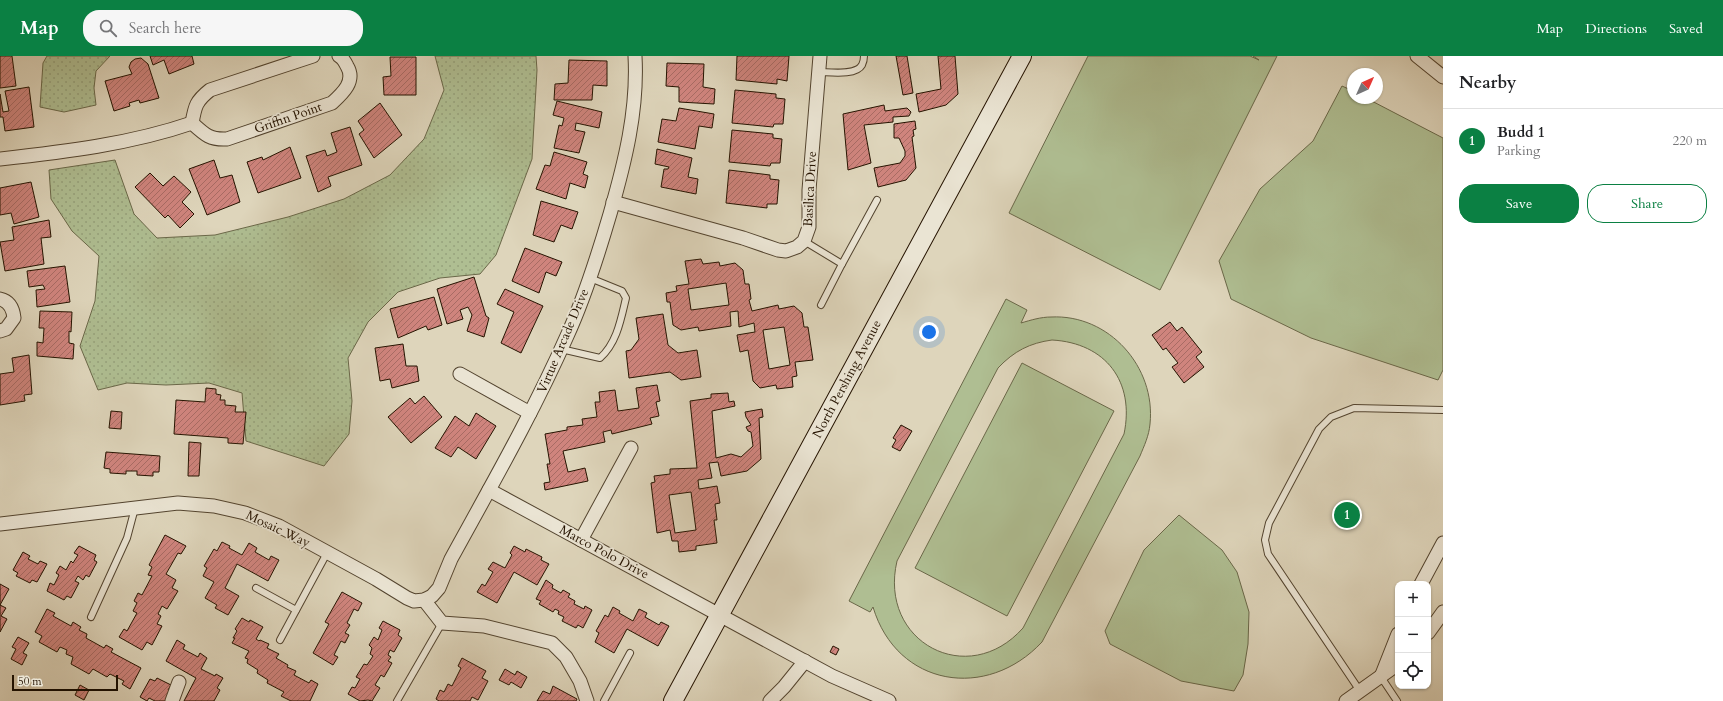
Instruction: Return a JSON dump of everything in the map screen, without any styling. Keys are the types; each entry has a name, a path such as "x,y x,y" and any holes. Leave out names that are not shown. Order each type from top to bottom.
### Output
{"main road":[{"name":"North Pershing Avenue","path":"673,701 1022,56"}],"street":[{"path":"0,159 53,154 154,135 192,123 194,108 198,100 210,90 313,56"},
{"name":"Griffin Point","path":"192,123 205,135 216,139 227,139 332,103 344,93 350,81 350,70 342,57 339,56"},
{"name":"Virtue Arcade Drive","path":"424,600 432,596 439,588 451,559 530,413 562,349 590,278 613,202 631,124 636,82 635,56"},
{"name":"Basilica Drive","path":"613,202 744,238 778,250 786,251 797,247 804,241 809,227 809,190 820,56"},
{"path":"1417,56 1443,78"},
{"path":"0,299 6,300 11,306 14,318 6,329 0,331"},
{"path":"460,374 530,413"},
{"path":"581,540 631,448"},
{"name":"Marco Polo Drive","path":"489,490 832,676 889,701"},
{"name":"Mosaic Way","path":"0,524 178,503 214,506 245,513 279,526 376,579 407,598 414,601 424,600"},
{"path":"1423,581 1443,542"},
{"path":"424,600 442,623 484,626 552,643 566,657 580,681 587,701"},
{"path":"1431,629 1443,612"},
{"path":"1381,676 1395,641"},
{"path":"770,701 784,687 805,661"},
{"path":"1348,700 1395,666"},
{"path":"172,701 179,682"}],"lane":[{"path":"819,72 852,72 858,70 862,65 864,56"},
{"path":"821,305 877,200"},
{"path":"804,241 842,264"},
{"path":"562,349 600,358 606,352 617,333 626,298 625,294 622,291 590,278"},
{"path":"1360,691 1268,554 1265,540 1269,523 1319,429 1331,417 1354,408 1443,410"},
{"path":"91,617 127,538 135,508"},
{"path":"280,640 327,553"},
{"path":"256,588 296,610"},
{"path":"397,701 442,623"},
{"path":"604,701 630,653"},
{"path":"1381,676 1397,701"}],"green space":[{"path":"47,56 110,56 96,71 94,88 96,105 64,112 40,107 43,63"},
{"path":"435,56 536,56 537,70 532,159 496,255 480,274 440,278 398,292 368,322 348,358 352,401 349,434 324,466 246,441 242,393 209,383 166,385 127,383 98,390 80,346 95,301 99,256 72,231 51,199 49,170 115,160 134,214 157,238 215,235 288,217 344,199 390,175 424,139 444,90"},
{"path":"1088,56 1250,56 1259,60 1253,56 1277,56 1160,290 1009,213"},
{"path":"1342,86 1347,88 1347,104 1378,104 1443,138 1443,370 1438,380 1311,338 1231,299 1219,261 1260,189 1313,141"},
{"path":"1006,299 1027,310 1021,323 1047,317 1072,318 1092,324 1109,335 1124,348 1137,364 1145,383 1150,403 1150,424 1147,437 1140,456 1042,642 1020,661 996,673 971,678 946,677 923,669 902,655 885,634 873,607 870,612 849,601","holes":["1052,340 1071,343 1088,349 1101,357 1112,369 1120,382 1125,398 1126,415 1124,434 1023,628 1001,646 977,655 954,655 932,648 914,634 901,614 895,590 897,561 998,368 1016,352 1037,343"]},
{"path":"1022,363 1114,411 1007,616 915,568"},
{"path":"1179,515 1222,550 1237,572 1249,612 1248,644 1243,675 1234,691 1181,681 1110,644 1105,631 1144,550"}],"building":[{"path":"0,56 12,56 16,86 0,88"},
{"path":"150,56 192,56 194,64 169,74 164,60 153,65"},
{"path":"737,56 789,56 787,81 777,79 777,84 736,80"},
{"path":"896,56 907,56 913,93 903,95"},
{"path":"938,56 955,56 958,94 946,105 919,112 916,94 941,89"},
{"path":"390,57 416,57 416,95 384,95 383,77 391,76"},
{"path":"141,58 148,64 159,98 140,103 139,100 129,103 130,106 114,111 105,81 132,74 129,67 131,62 135,59"},
{"path":"569,60 607,61 607,86 593,85 592,100 554,100 555,84 568,83"},
{"path":"667,63 704,64 703,87 715,89 714,104 679,102 679,87 666,86"},
{"path":"29,87 34,127 5,131 3,117 0,117 0,94 3,112 9,111 5,91"},
{"path":"735,90 776,94 776,98 785,99 783,124 774,124 773,127 732,123"},
{"path":"557,101 602,112 599,128 576,123 575,130 585,132 579,153 554,148 559,125 562,126 564,118 553,115"},
{"path":"380,103 402,135 374,158 359,134 364,130 358,121"},
{"path":"884,105 885,111 907,108 911,112 909,116 893,117 893,122 864,125 871,163 848,170 843,114"},
{"path":"679,108 714,114 712,128 699,126 695,149 658,142 662,119 676,121"},
{"path":"915,121 916,129 913,130 914,136 912,137 916,168 906,180 878,187 874,168 900,163 905,156 905,151 899,138 894,138 894,124"},
{"path":"350,127 362,165 328,177 331,186 318,192 306,156 325,150 327,156 337,152 331,133"},
{"path":"732,130 773,134 773,138 782,139 780,163 771,163 770,166 729,162"},
{"path":"290,147 301,178 258,193 247,162 262,157 263,160"},
{"path":"657,149 692,158 688,177 698,179 696,194 661,187 664,169 668,169 669,167 655,164"},
{"path":"554,152 587,162 583,174 588,176 585,188 570,183 566,199 536,189 545,165 550,166"},
{"path":"214,160 220,178 232,175 240,202 207,215 189,169"},
{"path":"729,170 770,175 770,179 779,180 777,204 767,204 767,208 726,203"},
{"path":"150,173 163,186 174,176 191,192 182,202 194,214 180,228 168,215 165,218 135,187"},
{"path":"31,182 39,217 14,224 11,213 0,215 0,188"},
{"path":"541,201 578,212 572,229 561,225 554,242 533,235"},
{"path":"49,220 51,237 41,238 44,264 5,271 0,242 14,240 12,227"},
{"path":"525,248 562,262 556,276 546,272 539,293 512,281"},
{"path":"701,259 703,264 719,262 720,266 735,263 743,270 745,284 749,284 751,299 749,300 752,311 778,305 779,309 794,306 802,313 804,327 808,327 813,360 795,362 797,376 792,377 793,387 777,389 776,385 760,388 753,381 748,350 740,352 737,335 755,332 754,323 739,327 738,311 730,312 731,326 699,331 698,327 681,330 673,325 670,302 667,302 666,293 677,291 676,286 689,284 685,261","holes":["726,283 729,305 691,310 688,289","784,327 790,365 769,369 763,330"]},
{"path":"65,266 70,302 37,307 36,290 45,289 43,285 29,287 27,271"},
{"path":"474,277 486,316 489,318 484,337 467,331 472,315 468,307 460,310 463,319 447,324 437,289"},
{"path":"505,289 543,306 521,353 501,343 514,312 497,304"},
{"path":"434,297 442,325 428,330 426,326 398,338 390,309"},
{"path":"40,311 72,312 69,343 74,344 73,359 37,356 37,342 43,343 44,328 39,328"},
{"path":"663,314 668,345 678,353 697,350 701,377 681,380 670,372 629,378 626,351 631,350 639,339 636,318"},
{"path":"1170,322 1177,331 1182,327 1202,352 1196,357 1204,367 1184,383 1172,367 1178,363 1166,348 1163,350 1152,335"},
{"path":"403,344 406,366 417,366 419,381 392,388 390,379 380,381 375,348"},
{"path":"29,355 32,394 24,395 25,401 0,405 0,374 14,372 12,358"},
{"path":"657,385 660,401 656,402 659,416 650,418 652,424 612,434 611,430 603,432 605,442 563,451 568,472 585,468 588,481 545,490 544,483 550,482 547,464 550,464 545,434 567,430 567,427 583,425 582,419 597,417 595,402 600,402 599,392 615,390 618,411 639,408 636,388"},
{"path":"206,388 216,389 216,394 221,395 220,400 225,400 225,405 236,406 235,412 246,412 243,444 228,443 228,438 174,434 176,400 205,402"},
{"path":"728,393 729,402 734,401 735,406 712,411 716,458 731,454 741,457 753,446 751,432 748,431 746,427 751,425 745,412 762,409 763,417 759,418 761,459 747,471 721,476 718,462 709,463 712,478 698,480 699,489 717,486 720,503 715,504 717,520 714,520 717,543 696,546 696,550 679,552 678,541 672,541 670,530 657,533 651,483 655,482 654,476 670,474 670,469 697,468 690,401 711,398 711,394","holes":["691,492 696,530 675,533 669,495"]},
{"path":"424,396 442,417 411,443 388,417 410,398 415,404"},
{"path":"111,411 122,412 121,429 109,428"},
{"path":"476,413 496,426 476,459 458,447 451,457 435,448 455,416 469,426"},
{"path":"901,425 912,431 900,451 892,447 896,440 893,438"},
{"path":"189,442 201,443 199,476 188,476"},
{"path":"106,452 160,456 159,472 153,472 153,476 137,475 137,471 126,471 126,474 110,473 110,469 104,468"},
{"path":"165,535 186,546 181,554 178,553 166,574 176,580 172,588 178,591 167,609 162,606 158,614 161,616 157,624 162,626 152,645 147,642 142,650 119,637 124,629 127,631 137,613 133,611 137,603 134,601 138,593 142,595 152,576 148,575 152,567 149,565"},
{"path":"222,542 230,546 229,548 242,555 249,543 257,548 255,552 269,560 271,556 279,560 268,581 237,564 225,588 239,596 228,615 215,608 217,605 205,598 214,582 203,576 207,568 204,566 214,549 217,551"},
{"path":"79,546 96,555 94,560 97,562 89,577 86,575 83,580 78,576 75,581 79,583 71,598 67,596 64,600 47,591 50,583 54,585 59,575 56,573 60,566 66,570 71,561 73,563 78,555 74,553"},
{"path":"514,546 525,552 526,549 542,557 541,560 549,564 537,585 514,572 497,603 477,592 482,584 485,586 493,572 488,569 493,562 505,568 512,555 510,553"},
{"path":"23,552 30,556 28,559 38,564 40,561 47,564 37,582 32,580 30,583 16,576 18,573 13,570"},
{"path":"546,580 553,585 552,588 561,593 563,590 570,594 568,597 575,601 574,604 584,609 585,606 592,610 583,628 578,625 576,628 562,621 564,617 558,614 559,611 555,609 553,612 539,604 541,601 536,599"},
{"path":"0,584 9,589 0,605"},
{"path":"342,592 362,603 358,611 354,609 347,623 350,625 345,633 349,635 345,643 341,641 334,655 338,657 333,665 313,653 329,624 325,622"},
{"path":"0,605 6,608 1,616 7,619 0,632"},
{"path":"613,607 620,611 619,613 633,621 639,609 647,613 645,617 659,625 661,622 669,626 658,646 627,629 614,653 595,642 599,633 596,631 605,615 608,617"},
{"path":"47,609 55,613 53,616 71,626 73,622 81,627 79,630 87,634 86,638 104,648 106,645 113,649 111,652 141,668 130,689 122,684 124,681 110,674 107,677 93,669 89,674 71,664 73,657 66,654 67,650 60,647 57,652 39,642 42,636 35,632"},
{"path":"242,618 249,622 250,620 263,627 256,639 269,644 267,648 279,654 276,658 288,665 287,667 296,671 294,675 309,683 311,680 318,684 310,701 291,701 281,696 284,692 267,683 268,680 257,673 258,670 247,663 248,659 245,658 249,651 232,643 237,631 235,629"},
{"path":"383,621 400,630 398,635 402,638 394,652 390,650 388,655 391,657 388,661 392,663 384,677 381,675 375,685 380,688 372,701 360,701 348,694 352,687 355,688 360,679 356,677 364,664 367,665 373,656 370,654 372,648 369,645 374,637 378,640 382,630 379,628"},
{"path":"18,637 29,643 23,653 27,655 22,665 11,659 16,649 12,647"},
{"path":"177,640 185,645 183,649 198,657 200,653 207,658 201,669 223,678 217,688 220,690 214,701 184,701 196,678 166,661"},
{"path":"833,646 839,649 836,655 830,652"},
{"path":"462,658 486,671 482,678 488,681 478,700 472,697 470,701 439,701 436,699 440,690 444,692 448,684 452,686 461,668 458,666"},
{"path":"505,669 515,675 517,671 527,677 521,688 511,682 509,685 499,680"},
{"path":"157,678 171,685 168,690 174,692 169,701 155,701 149,698 147,701 140,697 150,679 155,681"},
{"path":"80,685 89,690 84,700 75,695"},
{"path":"553,686 577,699 576,701 537,701 543,691 550,694"}],"place":[{"name":"Budd 1","path":"1347,515"}]}
